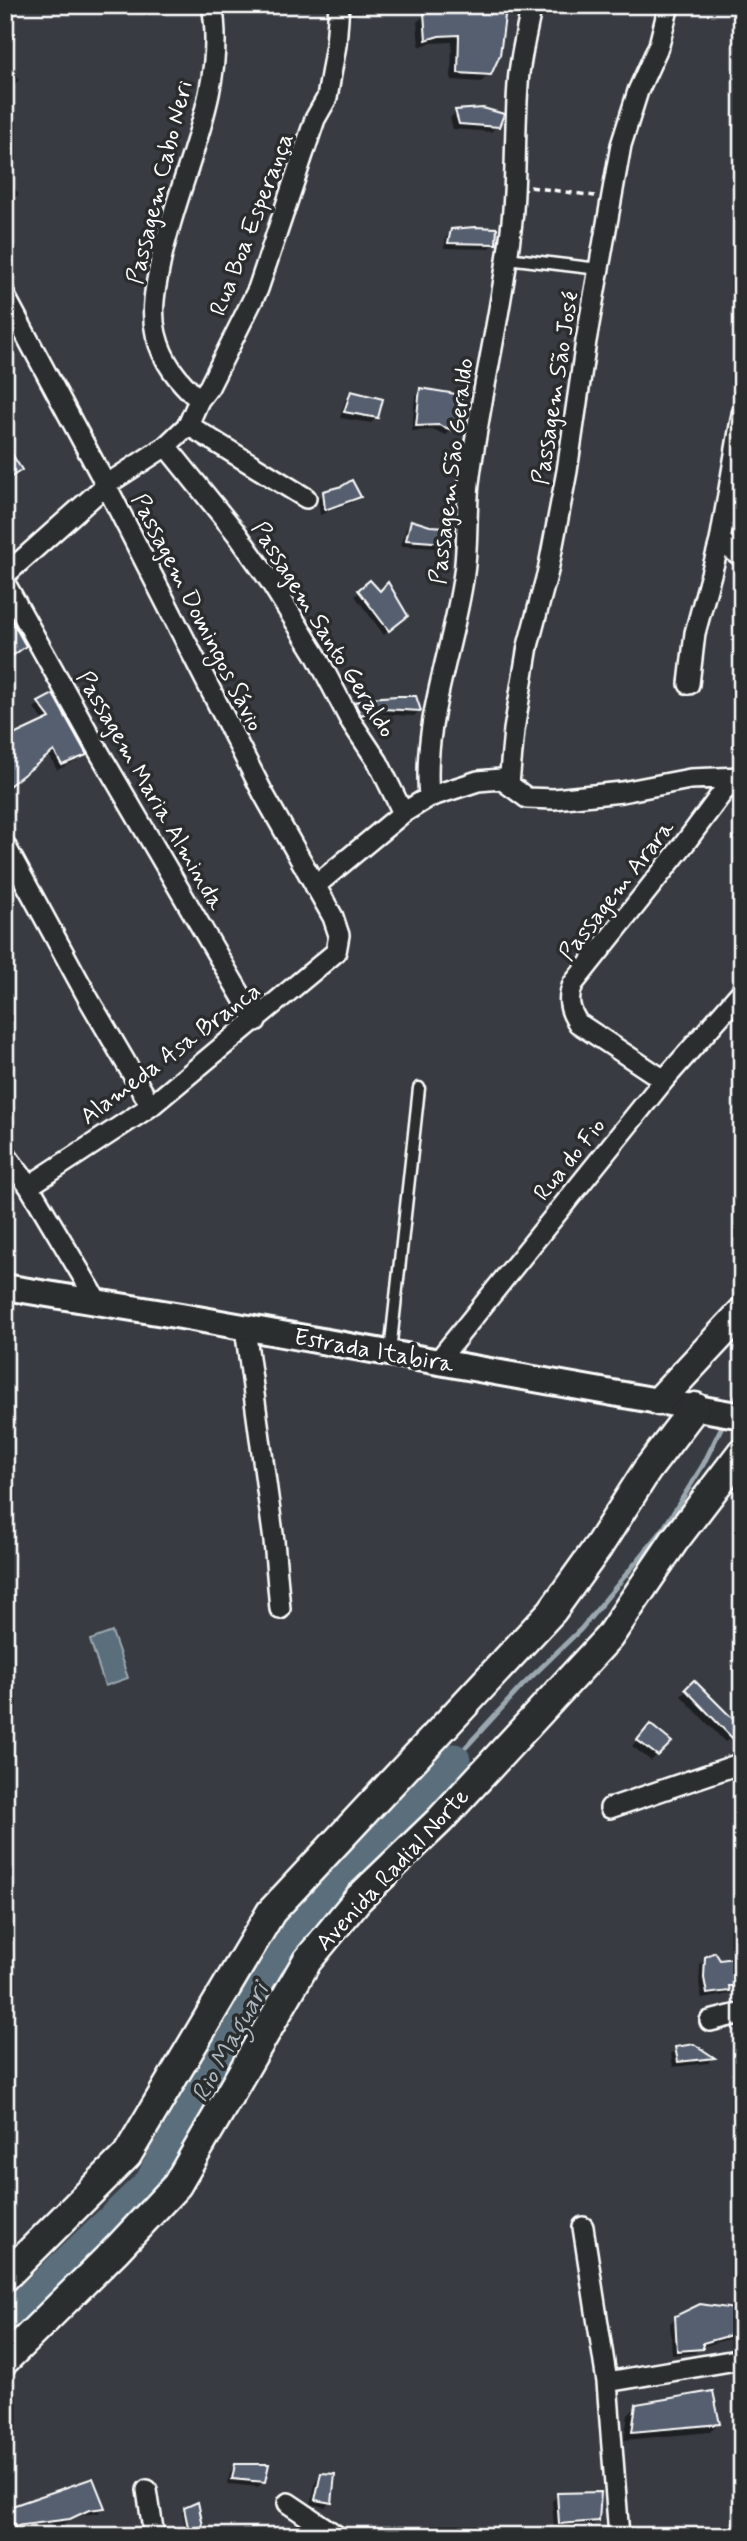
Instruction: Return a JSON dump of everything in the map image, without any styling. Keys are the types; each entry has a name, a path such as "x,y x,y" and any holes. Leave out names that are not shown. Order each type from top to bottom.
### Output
{"main road":[{"path":"659,1401 742,1312"},
{"path":"5,2277 127,2155 271,1912 552,1611 598,1547 647,1470 695,1407"},
{"name":"Avenida Radial Norte","path":"5,2360 177,2185 307,1961 358,1899 440,1819 609,1637 674,1541 742,1452"}],"street":[{"name":"Passagem Cabo Neri","path":"199,400 176,377 164,354 156,334 153,295 164,243 199,131 215,61 212,5"},
{"name":"Rua Boa Esperança","path":"5,575 106,485 166,446 188,425 258,289 316,120 327,97 336,45 339,5"},
{"name":"Passagem São Geraldo","path":"429,797 427,751 434,708 459,606 469,483 507,258 515,185 519,74 532,5"},
{"name":"Passagem São José","path":"509,784 524,670 548,572 567,471 621,145 639,91 659,45 669,5"},
{"name":"Passagem Domingos Sávio","path":"5,296 106,485 263,793 338,927 340,943 336,952"},
{"path":"689,684 695,633 720,541 742,414"},
{"path":"188,425 306,498"},
{"name":"Passagem Santo Geraldo","path":"166,446 237,534 270,581 316,655 350,720 378,762 403,813"},
{"path":"720,541 742,557"},
{"name":"Passagem Maria Alminda","path":"5,583 256,1021"},
{"path":"315,886 403,813 429,797 491,778 501,779 527,798 554,799 622,792 690,779 738,777"},
{"name":"Passagem Arara","path":"664,1080 578,1023 571,1013 569,995 573,984 738,777"},
{"path":"5,845 150,1106"},
{"name":"Alameda Asa Branca","path":"29,1186 150,1106 256,1021 336,952"},
{"name":"Rua do Fio","path":"438,1361 664,1080 742,991"},
{"path":"5,1154 29,1186 97,1302"},
{"name":"Estrada Itabira","path":"5,1287 742,1416"},
{"path":"245,1328 274,1541 280,1609"},
{"path":"610,1808 742,1763"},
{"path":"710,2021 742,2013"},
{"path":"583,2227 607,2382 619,2536"},
{"path":"607,2382 742,2359"},
{"path":"147,2490 154,2536"},
{"path":"288,2503 337,2536"}],"lane":[{"path":"507,258 599,270"},
{"path":"389,1353 419,1088"}],"path":[{"path":"515,185 611,198"}],"water":[{"path":"112,1632 128,1678 105,1686 90,1640"}],"building":[{"path":"506,8 500,55 491,75 458,73 459,35 426,40 424,13"},
{"path":"483,108 504,114 499,127 459,124 455,110"},
{"path":"497,228 496,244 448,243 451,229"},
{"path":"420,388 462,395 454,431 439,425 416,426"},
{"path":"351,391 383,399 378,418 344,412"},
{"path":"5,443 22,470 5,481"},
{"path":"352,480 361,497 325,510 323,491"},
{"path":"411,520 430,526 448,527 446,543 406,540"},
{"path":"370,580 380,591 388,582 408,616 389,631 358,590"},
{"path":"5,609 26,646 11,657 5,647"},
{"path":"53,694 87,755 62,765 54,751 5,789 5,739 50,718 38,702"},
{"path":"416,696 421,711 382,709 361,715 354,702 367,698"},
{"path":"694,1680 742,1731 732,1738 685,1689"},
{"path":"650,1724 672,1742 658,1756 637,1740"},
{"path":"715,1952 720,1960 742,1957 741,1986 729,1986 730,1991 707,1994 704,1978 705,1957"},
{"path":"694,2044 715,2058 678,2062 675,2047"},
{"path":"700,2304 742,2310 742,2332 703,2343 703,2349 677,2351 675,2316"},
{"path":"713,2391 720,2424 632,2432 636,2404"},
{"path":"235,2464 269,2464 265,2482 232,2479"},
{"path":"321,2473 335,2474 332,2503 315,2500"},
{"path":"93,2478 105,2508 89,2510 70,2519 16,2526 12,2522 12,2506"},
{"path":"601,2492 599,2521 559,2524 557,2493"},
{"path":"198,2502 203,2526 189,2532 184,2508"}],"waterway":[{"path":"731,1408 742,1387"},
{"path":"454,1760 522,1686 581,1629 662,1531 703,1465 725,1420"},
{"name":"Rio Maguari","path":"5,2323 151,2183 289,1931 353,1869 454,1760"}]}
